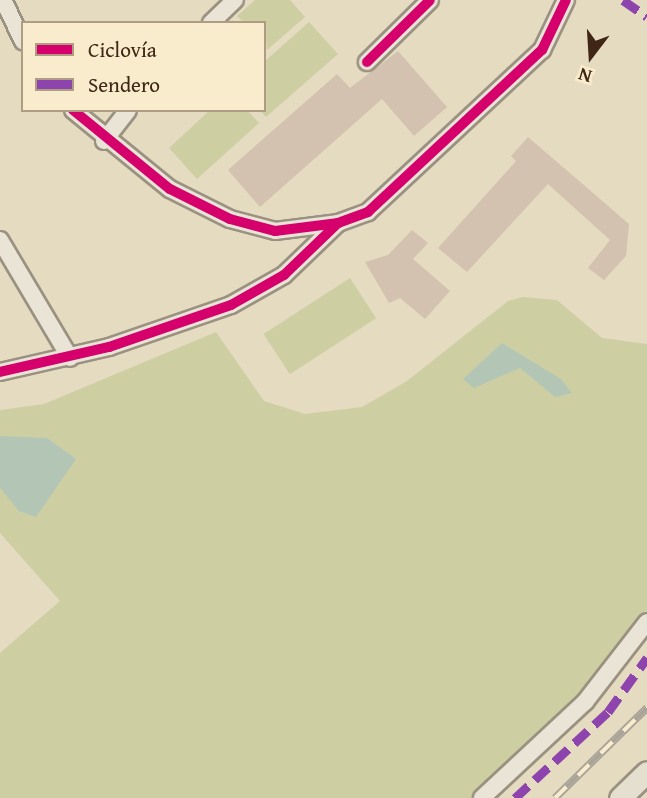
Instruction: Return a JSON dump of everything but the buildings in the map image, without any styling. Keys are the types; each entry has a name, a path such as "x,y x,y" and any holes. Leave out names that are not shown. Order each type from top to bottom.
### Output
{"main road":[{"path":"620,798 647,772"}],"street":[{"path":"3,0 21,37"},
{"path":"213,21 235,0"},
{"path":"367,62 430,0"},
{"path":"75,112 104,141 170,189 248,226 298,231 338,223 368,212 542,50 565,0"},
{"path":"104,141 126,112"},
{"path":"0,372 70,358 231,304 284,275 338,223"},
{"path":"0,240 70,358"},
{"path":"482,798 585,702 647,622"}],"green space":[{"path":"255,0 290,0 305,17 267,50 266,21 242,21 237,16"},
{"path":"309,22 338,54 266,117 262,112 266,112 266,60"},
{"path":"208,112 249,112 259,123 197,179 169,148"},
{"path":"350,278 376,318 290,374 264,334"},
{"path":"523,297 557,300 602,338 647,344 647,636 590,710 498,798 0,798 0,653 60,601 0,533 0,410 44,404 216,332 264,401 305,414 362,407 407,381 508,301"}],"shaded area":[{"path":"502,343 561,379 572,393 555,397 520,368 474,388 463,379"},
{"path":"0,436 47,438 76,459 36,517 19,511 0,488"}],"railway":[{"path":"555,798 647,708"}],"marked path":[{"path":"623,0 647,17"},
{"path":"515,798 608,712 647,658"}],"cycle path":[{"path":"367,62 430,0"},
{"path":"75,112 170,189 230,219 275,231 338,223 368,212 542,50 566,0"},
{"path":"0,372 109,347 231,305 284,275 338,223"}]}
